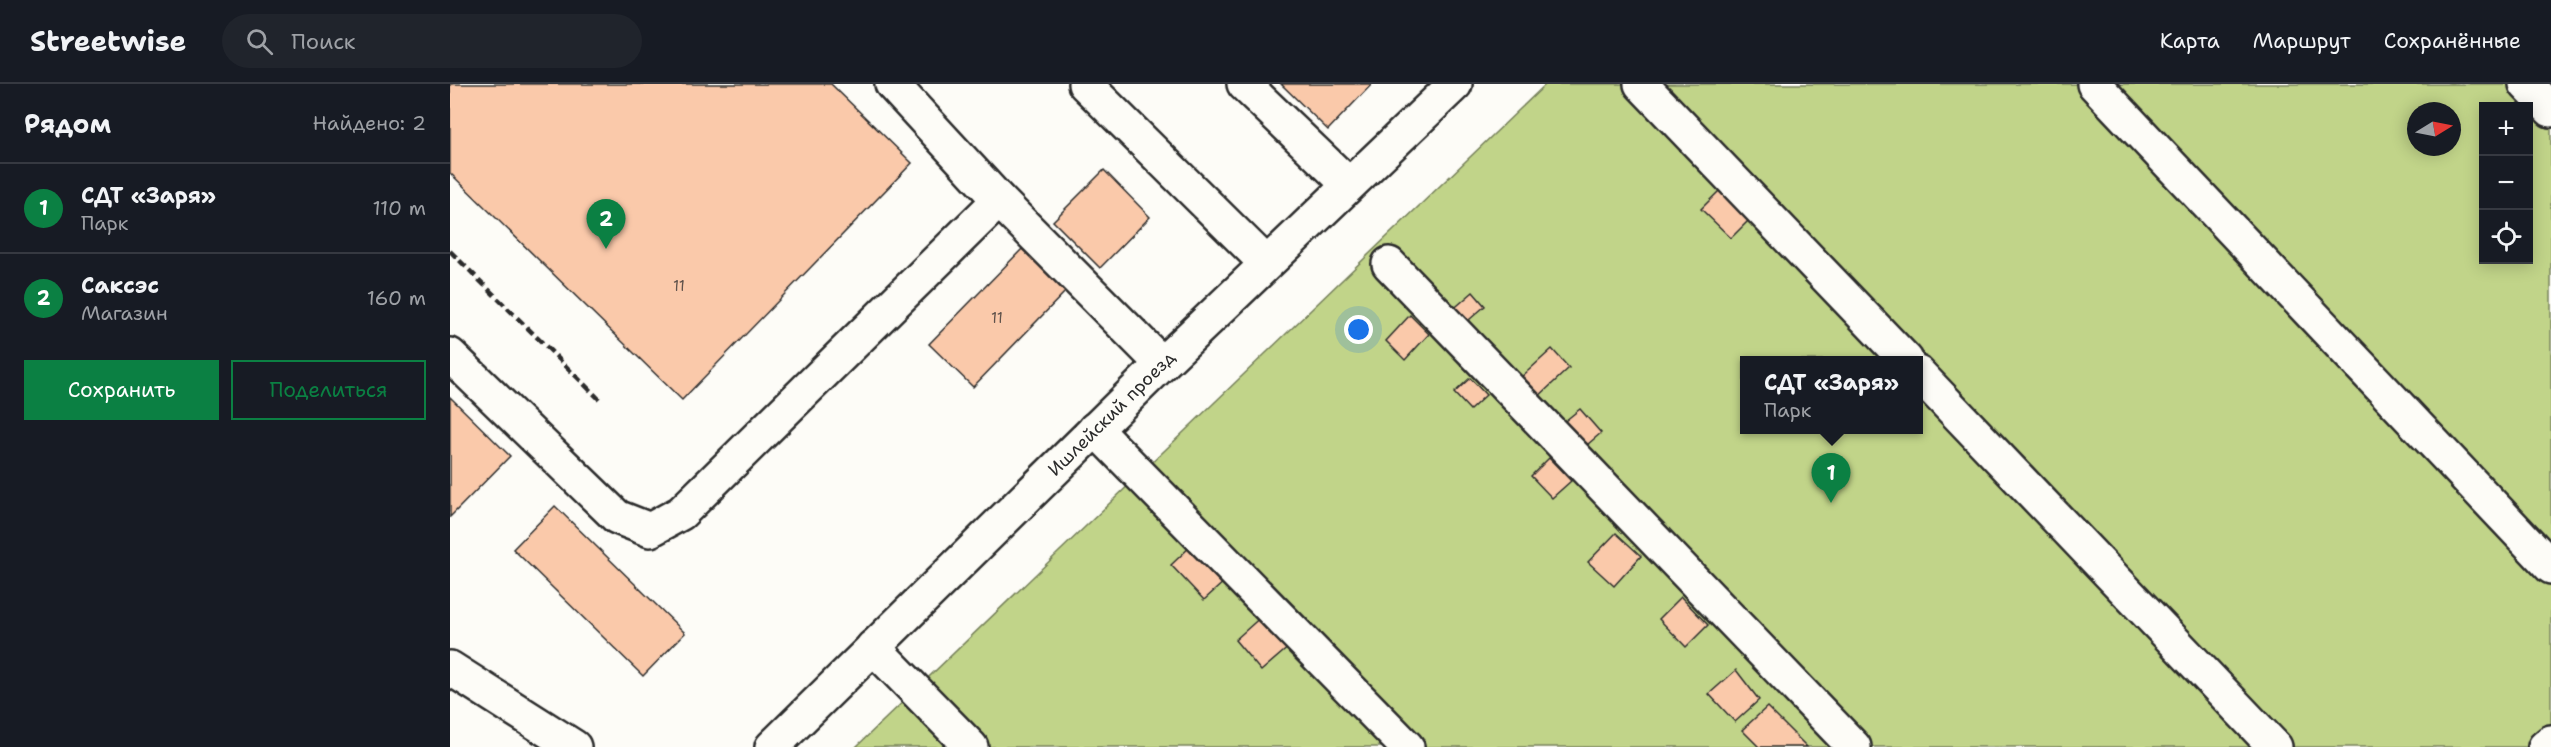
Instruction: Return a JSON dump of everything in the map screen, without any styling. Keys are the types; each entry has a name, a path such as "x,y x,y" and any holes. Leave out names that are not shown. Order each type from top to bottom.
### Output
{"street":[{"path":"892,84 999,200 1162,364"},
{"path":"1084,84 1266,263"},
{"path":"1244,84 1348,184"},
{"name":"Ишлейский проезд","path":"772,747 1266,263 1455,84"},
{"path":"1641,84 1902,356"},
{"path":"2094,84 2551,567"},
{"path":"2526,84 2551,110"},
{"path":"450,355 617,517 650,530 681,513 999,200"},
{"path":"1389,264 1854,747"},
{"path":"1923,378 2275,747"},
{"path":"1095,429 1407,747"},
{"path":"873,647 971,747"},
{"path":"450,668 574,747"},
{"path":"2545,747 2551,742"}],"green space":[{"path":"1546,84 2551,84 2551,747 856,747"}],"building":[{"path":"450,84 831,84 912,163 682,400 450,173"},
{"path":"1281,84 1372,84 1328,130"},
{"path":"1104,170 1150,217 1100,268 1053,221"},
{"path":"1721,189 1750,219 1731,238 1701,209"},
{"path":"1022,249 1066,291 973,387 929,344"},
{"path":"1473,292 1485,306 1462,326 1450,312"},
{"path":"1410,315 1429,334 1405,360 1386,341"},
{"path":"1552,349 1569,368 1536,399 1518,380"},
{"path":"1470,378 1486,395 1470,410 1454,393"},
{"path":"450,397 510,456 450,517"},
{"path":"1580,409 1601,433 1581,450 1560,425"},
{"path":"1549,458 1571,481 1552,498 1531,476"},
{"path":"555,506 685,633 643,676 513,549"},
{"path":"1616,533 1641,556 1614,586 1588,562"},
{"path":"1193,544 1226,580 1204,600 1171,565"},
{"path":"1681,597 1708,625 1686,647 1659,619"},
{"path":"1263,615 1290,646 1261,671 1235,640"},
{"path":"1736,670 1759,700 1735,722 1709,694"},
{"path":"1767,707 1807,747 1759,747 1742,730"}],"railway":[{"path":"450,251 599,399"}],"place":[{"name":"Саксэс","path":"606,249"},
{"name":"СДТ «Заря»","path":"1831,503"}]}
